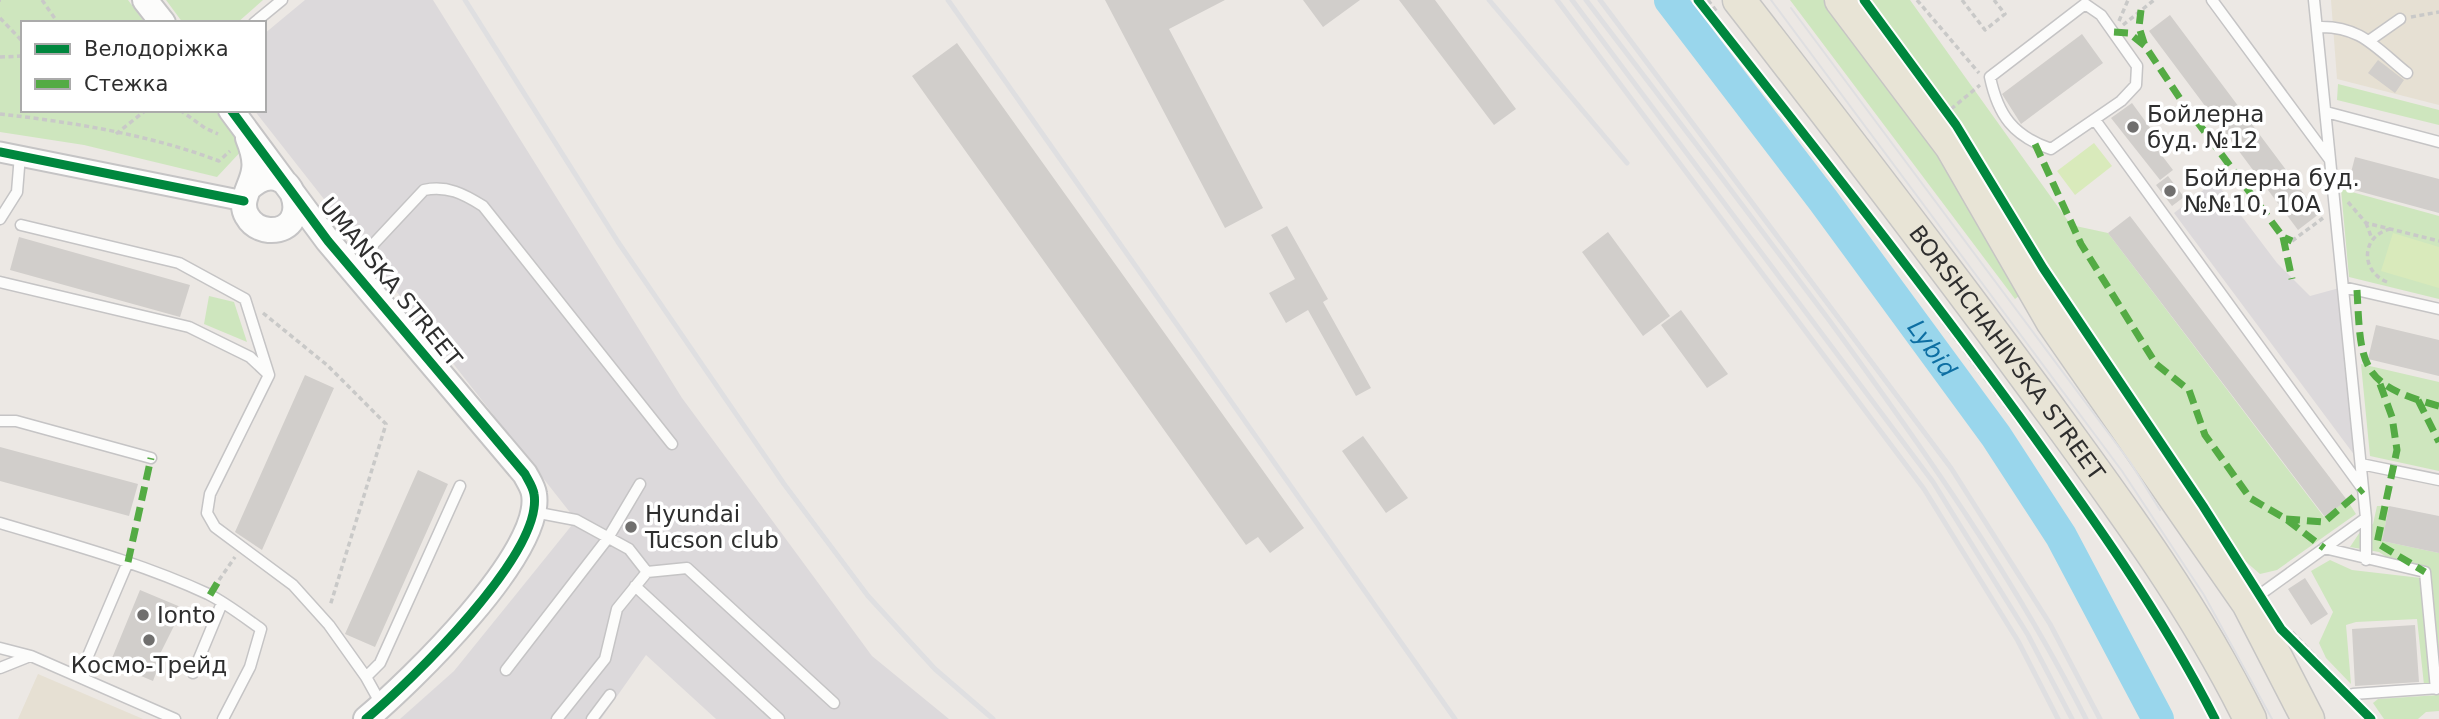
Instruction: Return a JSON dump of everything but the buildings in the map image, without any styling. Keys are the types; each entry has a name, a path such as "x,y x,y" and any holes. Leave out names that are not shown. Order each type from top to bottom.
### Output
{"main road":[{"path":"1841,0 1951,146 2052,321 2248,603 2308,719"},
{"name":"BORSHCHAHIVSKA STREET","path":"1732,11 1938,258 2139,531 2224,666 2250,719"}],"street":[{"path":"145,0 161,21"},
{"name":"UMANSKA STREET","path":"238,119 328,241 525,474 534,494 533,511"},
{"name":"UMANSKA STREET","path":"238,119 254,152 255,169 246,195 246,214 258,227 267,230 283,227 328,241"},
{"path":"0,152 246,195 256,182 273,178 288,184 296,199 294,215 283,227"},
{"path":"374,713 432,659 478,605 518,549 533,511"}],"lane":[{"path":"256,21 282,0"},
{"path":"2212,0 2330,160"},
{"path":"2314,0 2361,464 2366,518 2366,560"},
{"path":"2085,4 2101,15 2137,66 2136,85 2095,120 2051,149 2035,144 2015,129 1996,104 1990,77 2085,4"},
{"path":"2370,40 2400,19"},
{"path":"2317,27 2333,26 2356,32 2370,40 2407,73"},
{"path":"2326,112 2439,142"},
{"path":"2095,120 2363,489"},
{"path":"0,219 17,192 20,155"},
{"path":"351,268 424,190 439,187 467,196 484,206 672,444"},
{"path":"21,225 179,263 245,299 269,375 207,503 211,522 293,585 325,621 366,677 374,713"},
{"path":"0,282 189,327 250,357 269,375"},
{"path":"2343,287 2439,309"},
{"path":"0,421 16,421 151,458"},
{"path":"2361,464 2439,480"},
{"path":"506,670 608,538 640,484"},
{"path":"366,677 380,663 460,486"},
{"path":"533,511 576,520 629,549 647,572"},
{"path":"2248,603 2366,518"},
{"path":"0,523 128,562 222,603 261,629 250,667 223,719"},
{"path":"2324,548 2425,572 2437,689 2353,694"},
{"path":"79,677 128,562"},
{"path":"557,719 605,659 617,609 647,572 687,568 834,703"},
{"path":"635,586 779,719"},
{"path":"193,673 222,603"},
{"path":"0,648 31,656 175,719"},
{"path":"0,668 31,656"},
{"path":"592,719 610,695"}],"path":[{"path":"42,0 57,21"},
{"path":"1698,0 1714,20"},
{"path":"1708,0 1732,11"},
{"path":"1917,0 1976,72 1990,77"},
{"path":"1962,0 1985,30 2005,14 1994,0"},
{"path":"2114,32 2128,0"},
{"path":"2114,32 2154,0"},
{"path":"2400,19 2439,12"},
{"path":"0,18 21,40"},
{"path":"0,57 21,57"},
{"path":"1956,121 1950,110 1990,77"},
{"path":"1941,104 1956,121"},
{"path":"116,134 144,112"},
{"path":"183,112 218,134"},
{"path":"0,114 116,134 219,161 231,150"},
{"path":"2333,186 2366,223 2372,239 2368,263 2374,274 2395,284"},
{"path":"2292,242 2322,218"},
{"path":"2366,223 2439,242"},
{"path":"2372,239 2379,231 2390,229"},
{"path":"1894,246 2088,510 2165,627 2213,719"},
{"path":"245,299 327,365 386,424 325,621"},
{"path":"219,580 243,547"},
{"path":"2284,628 2377,719"},
{"path":"2284,628 2371,719"}],"shaded area":[{"path":"305,0 433,0 682,398 872,656 949,719 716,719 646,655 601,719 400,719 454,671 576,520 256,112 266,112 266,32"},
{"path":"2331,0 2439,0 2439,105 2337,79"},
{"path":"2215,181 2277,263 2310,296 2343,287 2361,464 2174,213"},
{"path":"38,674 143,719 18,719"}],"green space":[{"path":"0,0 128,0 144,21 21,21 21,112 217,112 245,147 217,177 84,145 0,132"},
{"path":"166,0 263,0 239,21 182,21"},
{"path":"1790,0 1825,0 1959,185 2019,296 2015,299"},
{"path":"1868,0 1910,0 2071,225 2108,233 2324,517 2347,500 2356,514 2277,570 2260,574 2245,561 2065,295 1960,124"},
{"path":"2338,84 2439,110 2439,125 2337,100"},
{"path":"2094,143 2112,166 2075,195 2057,171"},
{"path":"2341,189 2439,216 2439,299 2349,277"},
{"path":"2393,233 2439,247 2439,288 2381,271"},
{"path":"209,296 234,302 247,342 204,324"},
{"path":"2361,364 2439,382 2439,471 2370,456"},
{"path":"2377,506 2389,506 2382,541 2439,553 2439,688 2425,572 2394,562 2379,552 2350,547 2360,532 2373,524"},
{"path":"2330,560 2352,570 2421,578 2430,684 2424,685 2417,619 2356,622 2346,625 2351,684 2326,658 2319,643 2333,612 2311,571"},
{"path":"2439,695 2439,711 2426,712 2418,719 2384,719 2373,703 2378,699"}],"waterway":[{"name":"Lybid","path":"1670,0 1823,200 1996,436 2061,536 2158,719"}],"tram line":[{"path":"1771,0 2122,471 2204,595 2272,719"},
{"path":"1791,8 2130,462 2160,510"}],"railway":[{"path":"465,0 618,242 784,484 868,596 935,669 993,719"},
{"path":"948,0 1455,719"},
{"path":"1489,0 1627,163"},
{"path":"1557,0 1924,489 2018,641 2058,719"},
{"path":"1572,0 1933,482 2028,635 2072,719"},
{"path":"1586,0 1899,416 1998,564 2086,719"},
{"path":"1600,0 1951,468 2050,624 2100,719"}],"marked path":[{"path":"2141,10 2139,27 2145,46"},
{"path":"2114,32 2129,33 2145,46 2181,100 2283,237 2292,241"},
{"path":"2035,144 2081,244 2156,364 2189,390 2205,435 2250,498 2286,519 2324,548"},
{"path":"2283,237 2292,279"},
{"path":"2357,290 2360,337 2370,368 2379,380 2393,390 2439,406"},
{"path":"2380,384 2392,417 2397,450 2377,543 2425,572"},
{"path":"2418,400 2439,442"},
{"path":"128,562 151,458"},
{"path":"2286,519 2324,522 2363,489"},
{"path":"210,595 219,580"}],"cycle path":[{"path":"1698,0 1901,259 2046,453 2148,602 2215,719"},
{"path":"1864,0 1956,125 2043,268 2203,506 2281,629 2371,719"},
{"path":"232,112 328,241 525,474 534,494 531,519 518,549 497,581 441,647 366,719"},
{"path":"0,152 244,201"}],"place":[{"name":"Бойлерна буд. №12","path":"2133,127"},
{"name":"Бойлерна буд. №№10, 10А","path":"2170,191"},
{"name":"Hyundai Tucson club","path":"631,527"},
{"name":"Ionto","path":"143,615"},
{"name":"Космо-Трейд","path":"149,640"}]}
